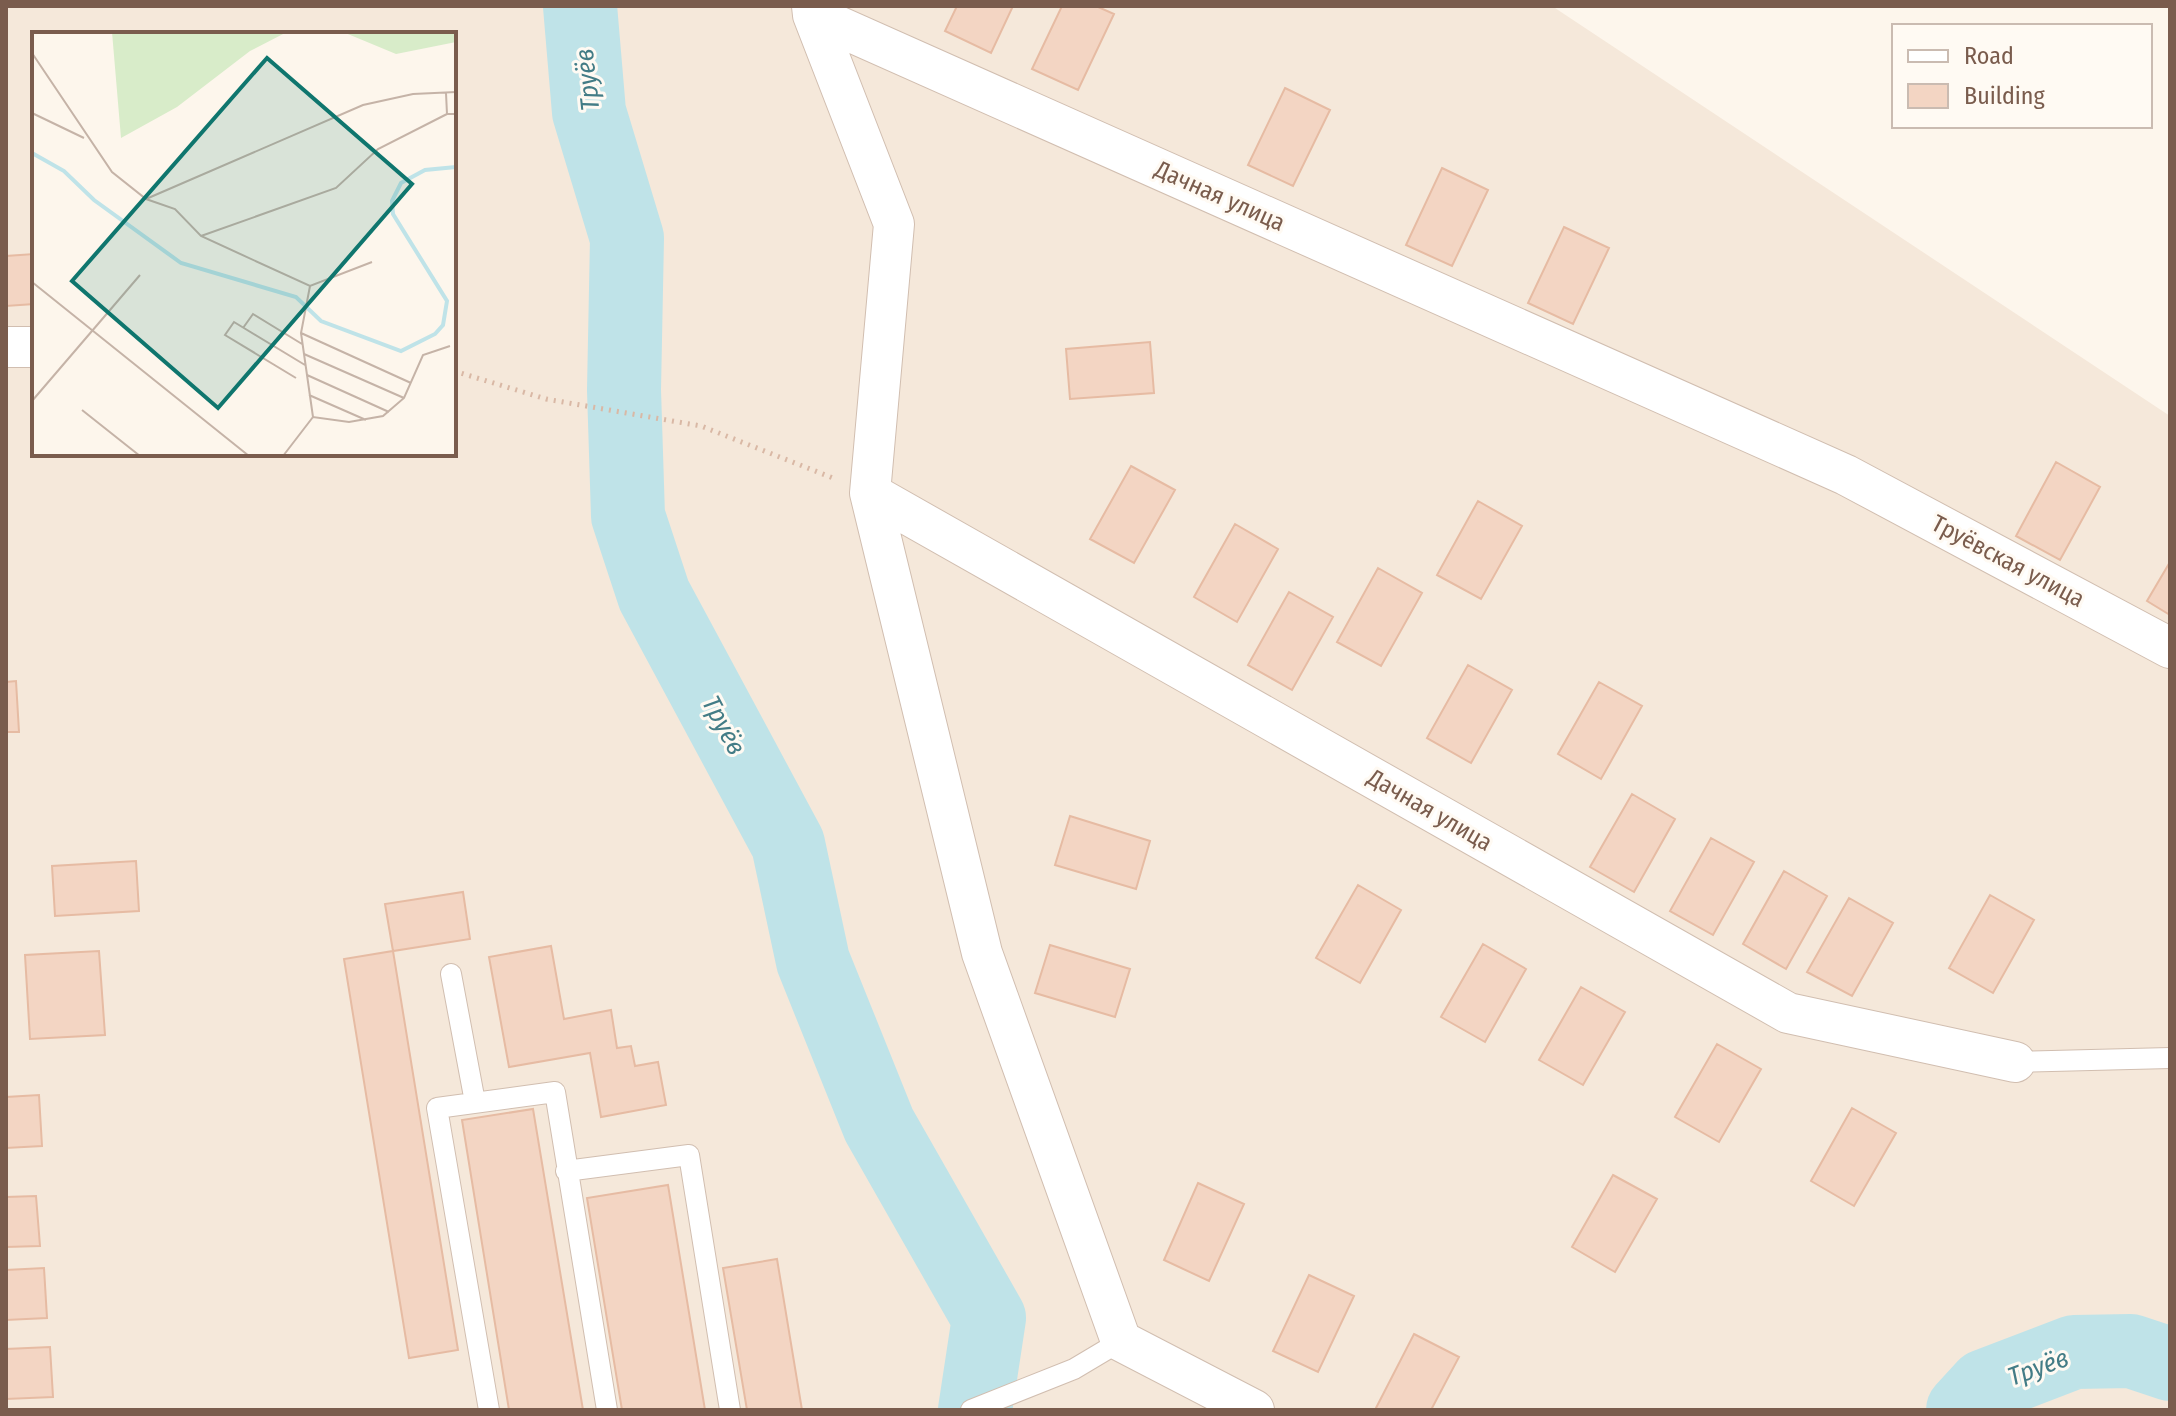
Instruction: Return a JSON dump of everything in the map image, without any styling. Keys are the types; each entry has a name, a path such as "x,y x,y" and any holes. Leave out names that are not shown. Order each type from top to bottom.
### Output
{"street":[{"name":"Дачная улица","path":"812,10 1846,475"},
{"name":"Дачная улица","path":"812,10 894,224 870,493 982,953 1121,1341"},
{"path":"6,347 32,347"},
{"name":"Труёвская улица","path":"1846,475 2170,648"},
{"name":"Дачная улица","path":"870,493 1788,1013 2015,1062"},
{"path":"1121,1341 1254,1410"}],"lane":[{"path":"451,974 475,1102"},
{"path":"2015,1062 2170,1058"},
{"path":"489,1410 437,1108 555,1092 607,1410"},
{"path":"566,1171 689,1155 730,1410"},
{"path":"971,1410 1074,1369 1121,1341"}],"path":[{"path":"456,372 546,399 701,426 870,493"}],"shaded area":[{"path":"6,6 1552,6 2170,416 2170,1410 6,1410"}],"building":[{"path":"957,6 1013,6 991,53 945,31"},
{"path":"1062,6 1096,6 1114,14 1078,90 1032,69"},
{"path":"1285,88 1330,110 1293,186 1248,165"},
{"path":"1442,168 1488,190 1452,266 1406,245"},
{"path":"1564,227 1609,248 1573,324 1528,303"},
{"path":"32,254 32,304 6,306 6,256"},
{"path":"1150,342 1154,393 1070,399 1066,349"},
{"path":"2056,462 2100,487 2060,560 2016,536"},
{"path":"1131,466 1175,490 1134,563 1090,539"},
{"path":"1478,501 1522,526 1481,599 1437,575"},
{"path":"1235,524 1278,549 1237,622 1194,597"},
{"path":"2170,562 2170,615 2147,601"},
{"path":"1378,568 1422,593 1381,666 1337,642"},
{"path":"1289,592 1333,617 1292,690 1248,665"},
{"path":"1468,665 1512,690 1471,763 1427,738"},
{"path":"16,681 19,732 6,732 6,682"},
{"path":"1599,682 1642,706 1601,779 1558,754"},
{"path":"1632,794 1675,819 1634,892 1590,867"},
{"path":"1070,816 1150,841 1136,889 1055,865"},
{"path":"1711,838 1754,862 1713,935 1670,911"},
{"path":"136,861 139,911 55,916 52,866"},
{"path":"1784,871 1827,896 1786,969 1743,944"},
{"path":"1358,885 1401,910 1360,983 1316,958"},
{"path":"463,892 470,939 393,951 385,904"},
{"path":"1990,895 2034,920 1993,993 1949,968"},
{"path":"1849,898 1893,923 1852,996 1807,972"},
{"path":"1483,944 1526,969 1485,1042 1441,1017"},
{"path":"1050,945 1130,969 1115,1017 1035,993"},
{"path":"551,946 564,1019 611,1010 617,1048 631,1046 635,1066 658,1062 666,1105 601,1117 590,1053 509,1067 489,957"},
{"path":"99,951 105,1035 30,1039 25,955"},
{"path":"393,951 458,1350 409,1358 344,959"},
{"path":"1581,987 1625,1012 1583,1085 1539,1060"},
{"path":"1717,1044 1761,1069 1719,1142 1675,1117"},
{"path":"39,1095 42,1146 6,1148 6,1097"},
{"path":"1852,1108 1896,1133 1854,1206 1811,1181"},
{"path":"533,1109 583,1410 509,1410 462,1120"},
{"path":"1613,1175 1657,1199 1615,1272 1572,1247"},
{"path":"1198,1183 1244,1204 1209,1281 1164,1260"},
{"path":"668,1185 705,1410 622,1410 587,1198"},
{"path":"36,1196 40,1246 6,1247 6,1197"},
{"path":"777,1259 802,1410 747,1410 723,1268"},
{"path":"44,1268 47,1318 6,1320 6,1270"},
{"path":"1309,1275 1354,1296 1318,1372 1273,1351"},
{"path":"1414,1334 1459,1357 1431,1410 1379,1410 1376,1408"},
{"path":"50,1347 53,1397 6,1399 6,1349"}],"waterway":[{"name":"Труёв","path":"580,6 589,112 627,238 624,390 628,516 654,595 788,844 813,961 879,1125 989,1318 975,1410"},
{"name":"Труёв","path":"1963,1410 1985,1386 2074,1352 2131,1351 2170,1364"}]}
